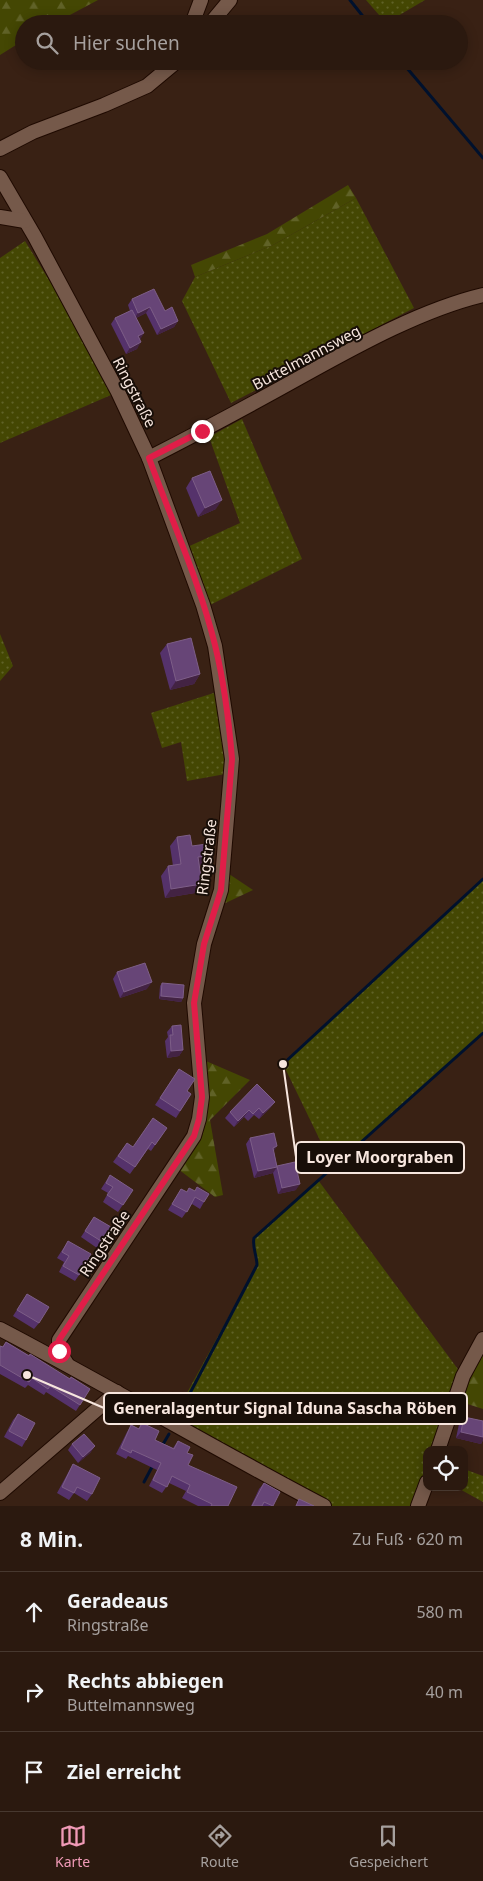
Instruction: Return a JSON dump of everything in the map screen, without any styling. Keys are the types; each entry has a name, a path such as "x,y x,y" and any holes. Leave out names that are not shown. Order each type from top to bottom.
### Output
{"street":[{"path":"195,15 201,0"},
{"path":"218,15 230,0"},
{"path":"0,149 33,132 104,105 147,86 166,70"},
{"name":"Ringstraße","path":"0,177 118,392 149,458 204,605 215,646 232,759 221,890 204,944 194,1003 202,1097 199,1119 194,1136 59,1340 59,1351 67,1364"},
{"path":"0,217 25,221"},
{"name":"Buttelmannsweg","path":"149,458 348,351 418,317 483,296"},
{"path":"0,1328 245,1465 324,1506"},
{"path":"439,1446 463,1376 483,1339"},
{"path":"0,1493 117,1392"},
{"path":"418,1506 424,1491"}],"green space":[{"path":"0,0 98,0 70,15 15,15 15,46 0,55"},
{"path":"366,0 425,0 400,15 379,15"},
{"path":"348,185 356,198 273,245 195,277 191,265 267,234"},
{"path":"356,198 414,308 231,403 182,301 195,277 273,245"},
{"path":"25,241 118,392 0,443 0,258"},
{"path":"242,419 302,559 204,608 183,549 240,523 209,437"},
{"path":"0,634 13,666 0,681"},
{"path":"223,690 231,773 187,781 181,742 162,748 151,713"},
{"path":"223,870 253,890 215,908"},
{"path":"483,879 483,1033 333,1167 283,1064"},
{"path":"199,1058 250,1080 210,1120 223,1195 215,1197 174,1166 194,1136"},
{"path":"318,1180 463,1376 439,1446 423,1446 424,1491 418,1506 324,1506 171,1422 257,1265 254,1238"},
{"path":"483,1339 483,1409 455,1400"},
{"path":"468,1470 483,1476 483,1502 463,1491 468,1491"}],"building":[{"path":"154,289 165,311 172,307 178,321 161,329 150,307 138,313 132,299"},
{"path":"132,310 144,333 138,336 141,342 130,348 115,318"},
{"path":"210,471 222,500 205,508 192,478"},
{"path":"191,638 200,674 176,681 167,644"},
{"path":"190,835 192,846 207,844 209,856 198,857 202,884 171,889 168,866 181,864 177,837"},
{"path":"145,963 152,982 124,992 117,972"},
{"path":"162,983 184,985 183,998 161,996"},
{"path":"181,1025 183,1050 171,1051 170,1035 173,1035 172,1026"},
{"path":"179,1069 195,1079 187,1091 191,1094 180,1111 160,1098"},
{"path":"257,1084 275,1102 263,1113 259,1108 253,1114 249,1110 238,1121 230,1112"},
{"path":"153,1118 167,1128 155,1145 152,1142 135,1167 118,1156 127,1143 133,1147"},
{"path":"274,1133 277,1146 273,1148 277,1167 258,1171 250,1138"},
{"path":"295,1162 300,1184 282,1188 277,1166"},
{"path":"110,1175 133,1190 123,1205 107,1195 113,1187 106,1183"},
{"path":"197,1187 209,1194 204,1202 195,1197 187,1212 172,1204 181,1189 187,1192 189,1188 195,1191"},
{"path":"94,1217 111,1227 101,1241 85,1231"},
{"path":"68,1241 91,1254 79,1275 63,1266 69,1256 62,1252"},
{"path":"27,1294 49,1307 39,1323 17,1310"},
{"path":"6,1342 90,1389 80,1405 50,1386 48,1389 32,1378 29,1382 0,1365 0,1346 3,1347"},
{"path":"18,1414 35,1423 26,1440 9,1431"},
{"path":"464,1417 483,1421 483,1437 461,1432"},
{"path":"142,1423 159,1431 155,1440 174,1449 178,1441 190,1447 187,1453 193,1455 188,1465 237,1487 228,1506 211,1506 212,1504 187,1492 190,1485 172,1476 167,1487 153,1480 161,1463 132,1450 131,1453 121,1448 131,1425 139,1429"},
{"path":"84,1434 95,1446 83,1457 72,1444"},
{"path":"73,1464 100,1478 92,1494 77,1487 74,1493 62,1487"},
{"path":"264,1483 280,1492 273,1506 264,1502 262,1506 252,1506"},
{"path":"299,1499 314,1506 296,1506"}],"waterway":[{"path":"350,0 362,15"},
{"path":"409,70 483,158"},
{"path":"283,1064 483,879"},
{"path":"177,1418 257,1265 254,1238 483,1033"},
{"path":"162,1446 169,1434"},
{"path":"144,1482 153,1465"}],"place":[{"name":"Loyer Moorgraben","path":"283,1064"},
{"name":"Generalagentur Signal Iduna Sascha Röben","path":"27,1375"}],"route":[{"path":"59,1351 59,1340 194,1136 199,1119 202,1097 194,1003 204,944 221,890 232,759 231,741 215,646 204,605 149,458 202,431"}]}
